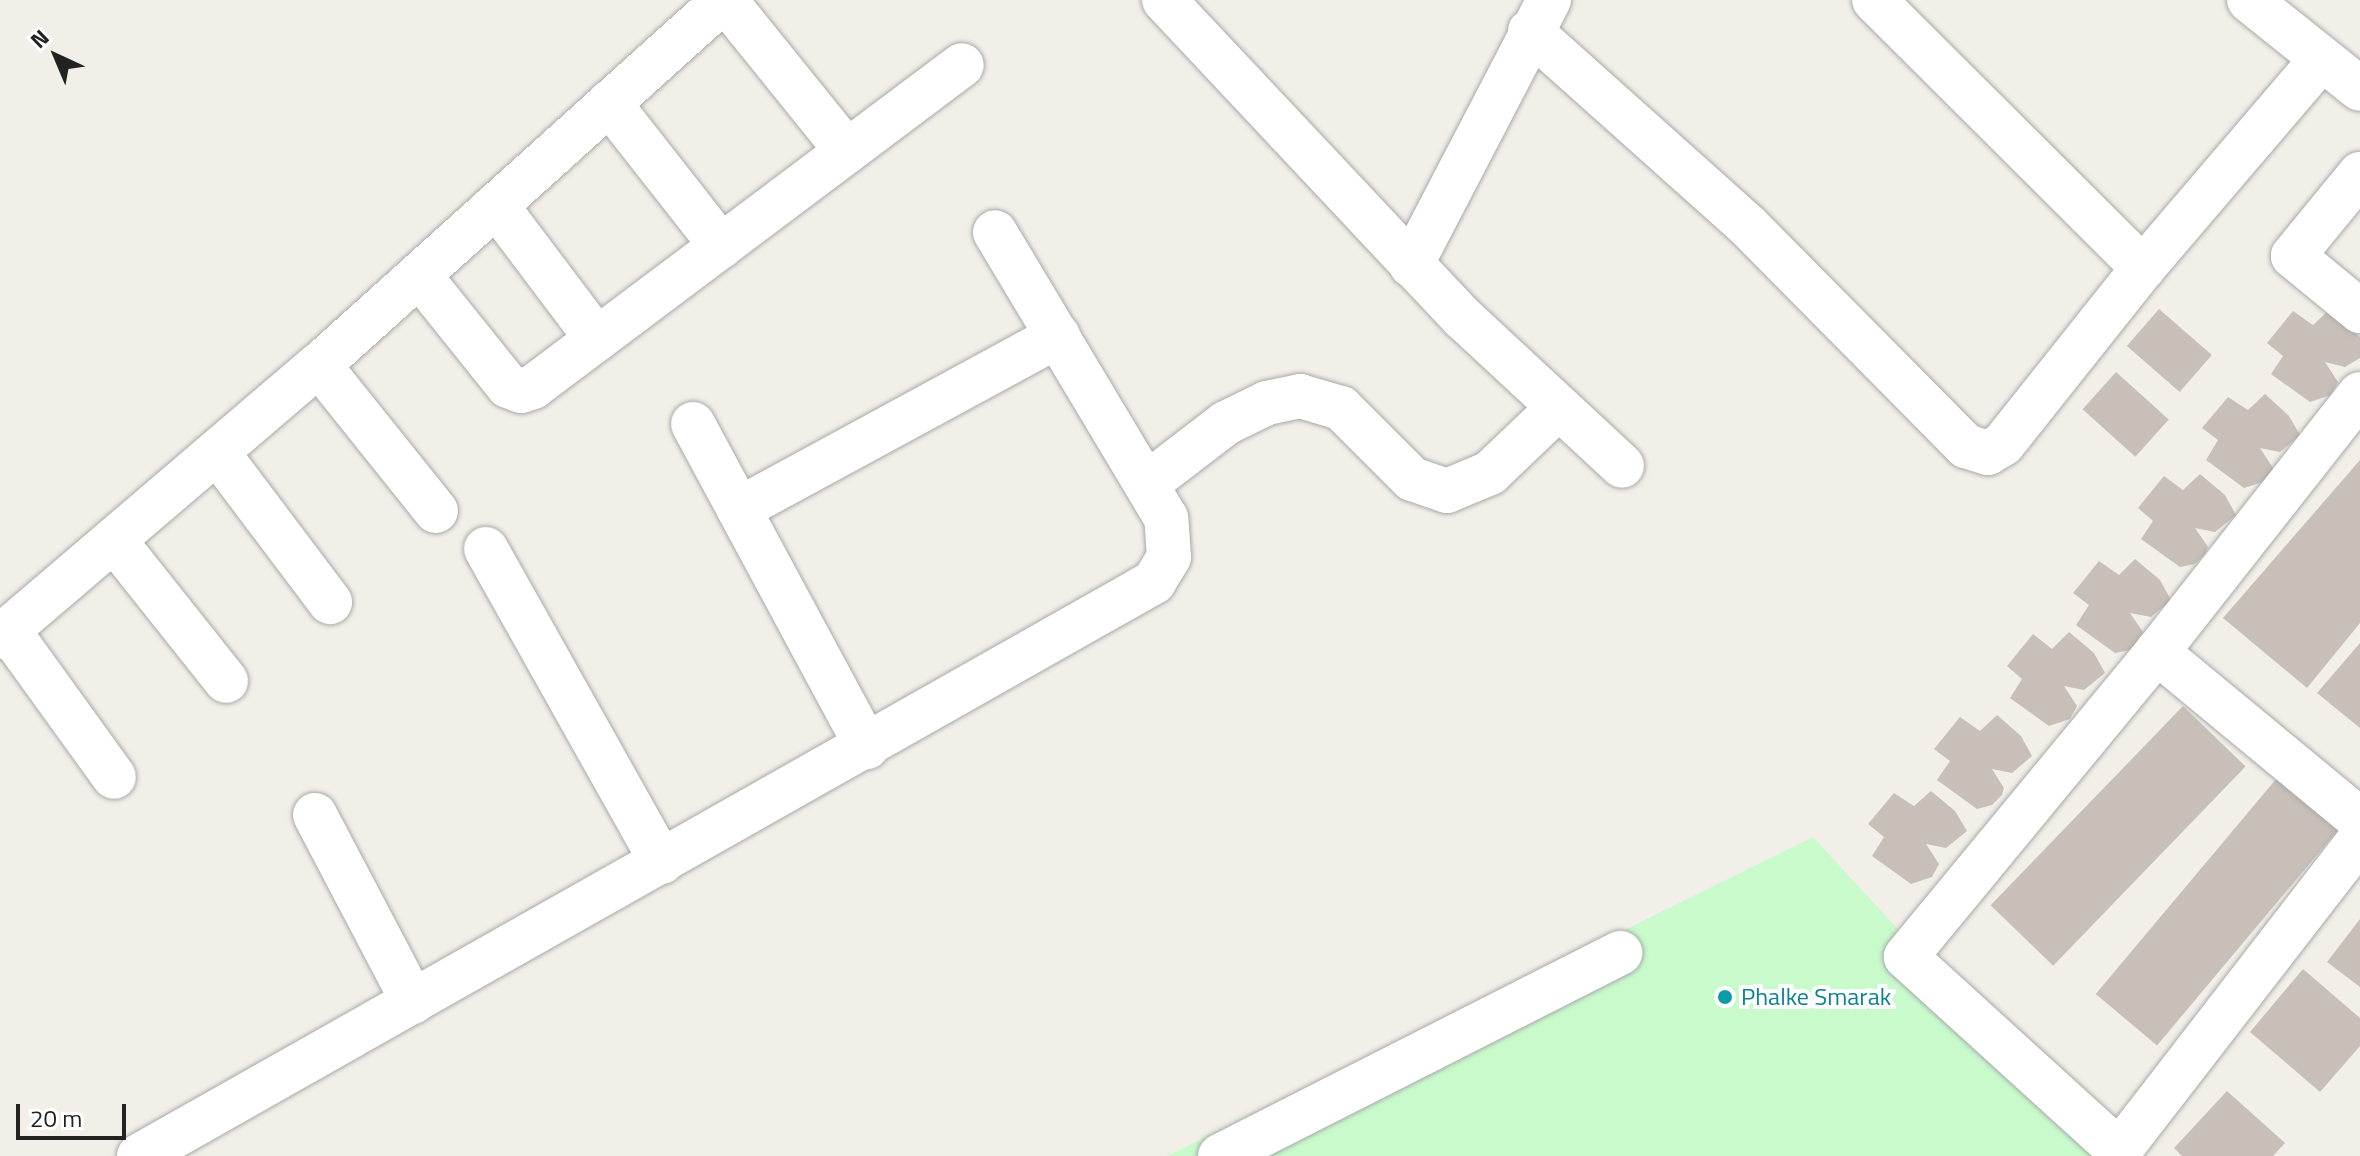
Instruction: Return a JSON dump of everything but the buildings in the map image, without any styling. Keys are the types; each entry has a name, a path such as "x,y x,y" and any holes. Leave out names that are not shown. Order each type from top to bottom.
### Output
{"street":[{"path":"114,777 4,633 319,365 725,0 847,151"},
{"path":"1164,0 1411,265 1622,466"},
{"path":"1874,0 2143,268"},
{"path":"2249,0 2320,61 2360,89"},
{"path":"1411,265 1539,16 1975,452 1988,453 2003,444 2143,268 2320,61"},
{"path":"419,275 513,390 533,387 962,65"},
{"path":"609,103 721,246"},
{"path":"2360,174 2293,256 2360,311"},
{"path":"496,205 597,339"},
{"path":"139,1156 1154,582 1169,557 1170,539 1149,482 995,232"},
{"path":"739,509 1058,336"},
{"path":"319,365 436,511"},
{"path":"2360,394 2157,652 1906,957 2119,1151 2360,839"},
{"path":"1149,482 1226,423 1267,403 1300,396 1341,408 1412,479 1447,491 1490,473 1559,407"},
{"path":"693,424 867,747"},
{"path":"217,452 330,602"},
{"path":"114,540 226,681"},
{"path":"486,549 662,862"},
{"path":"2157,652 2360,820"},
{"path":"315,815 413,1002"},
{"path":"1220,1156 1621,953"}],"green space":[{"name":"Phalke Smarak","path":"1813,837 2107,1156 1167,1156"}],"place":[{"name":"Phalke Smarak","path":"1725,997"}]}
